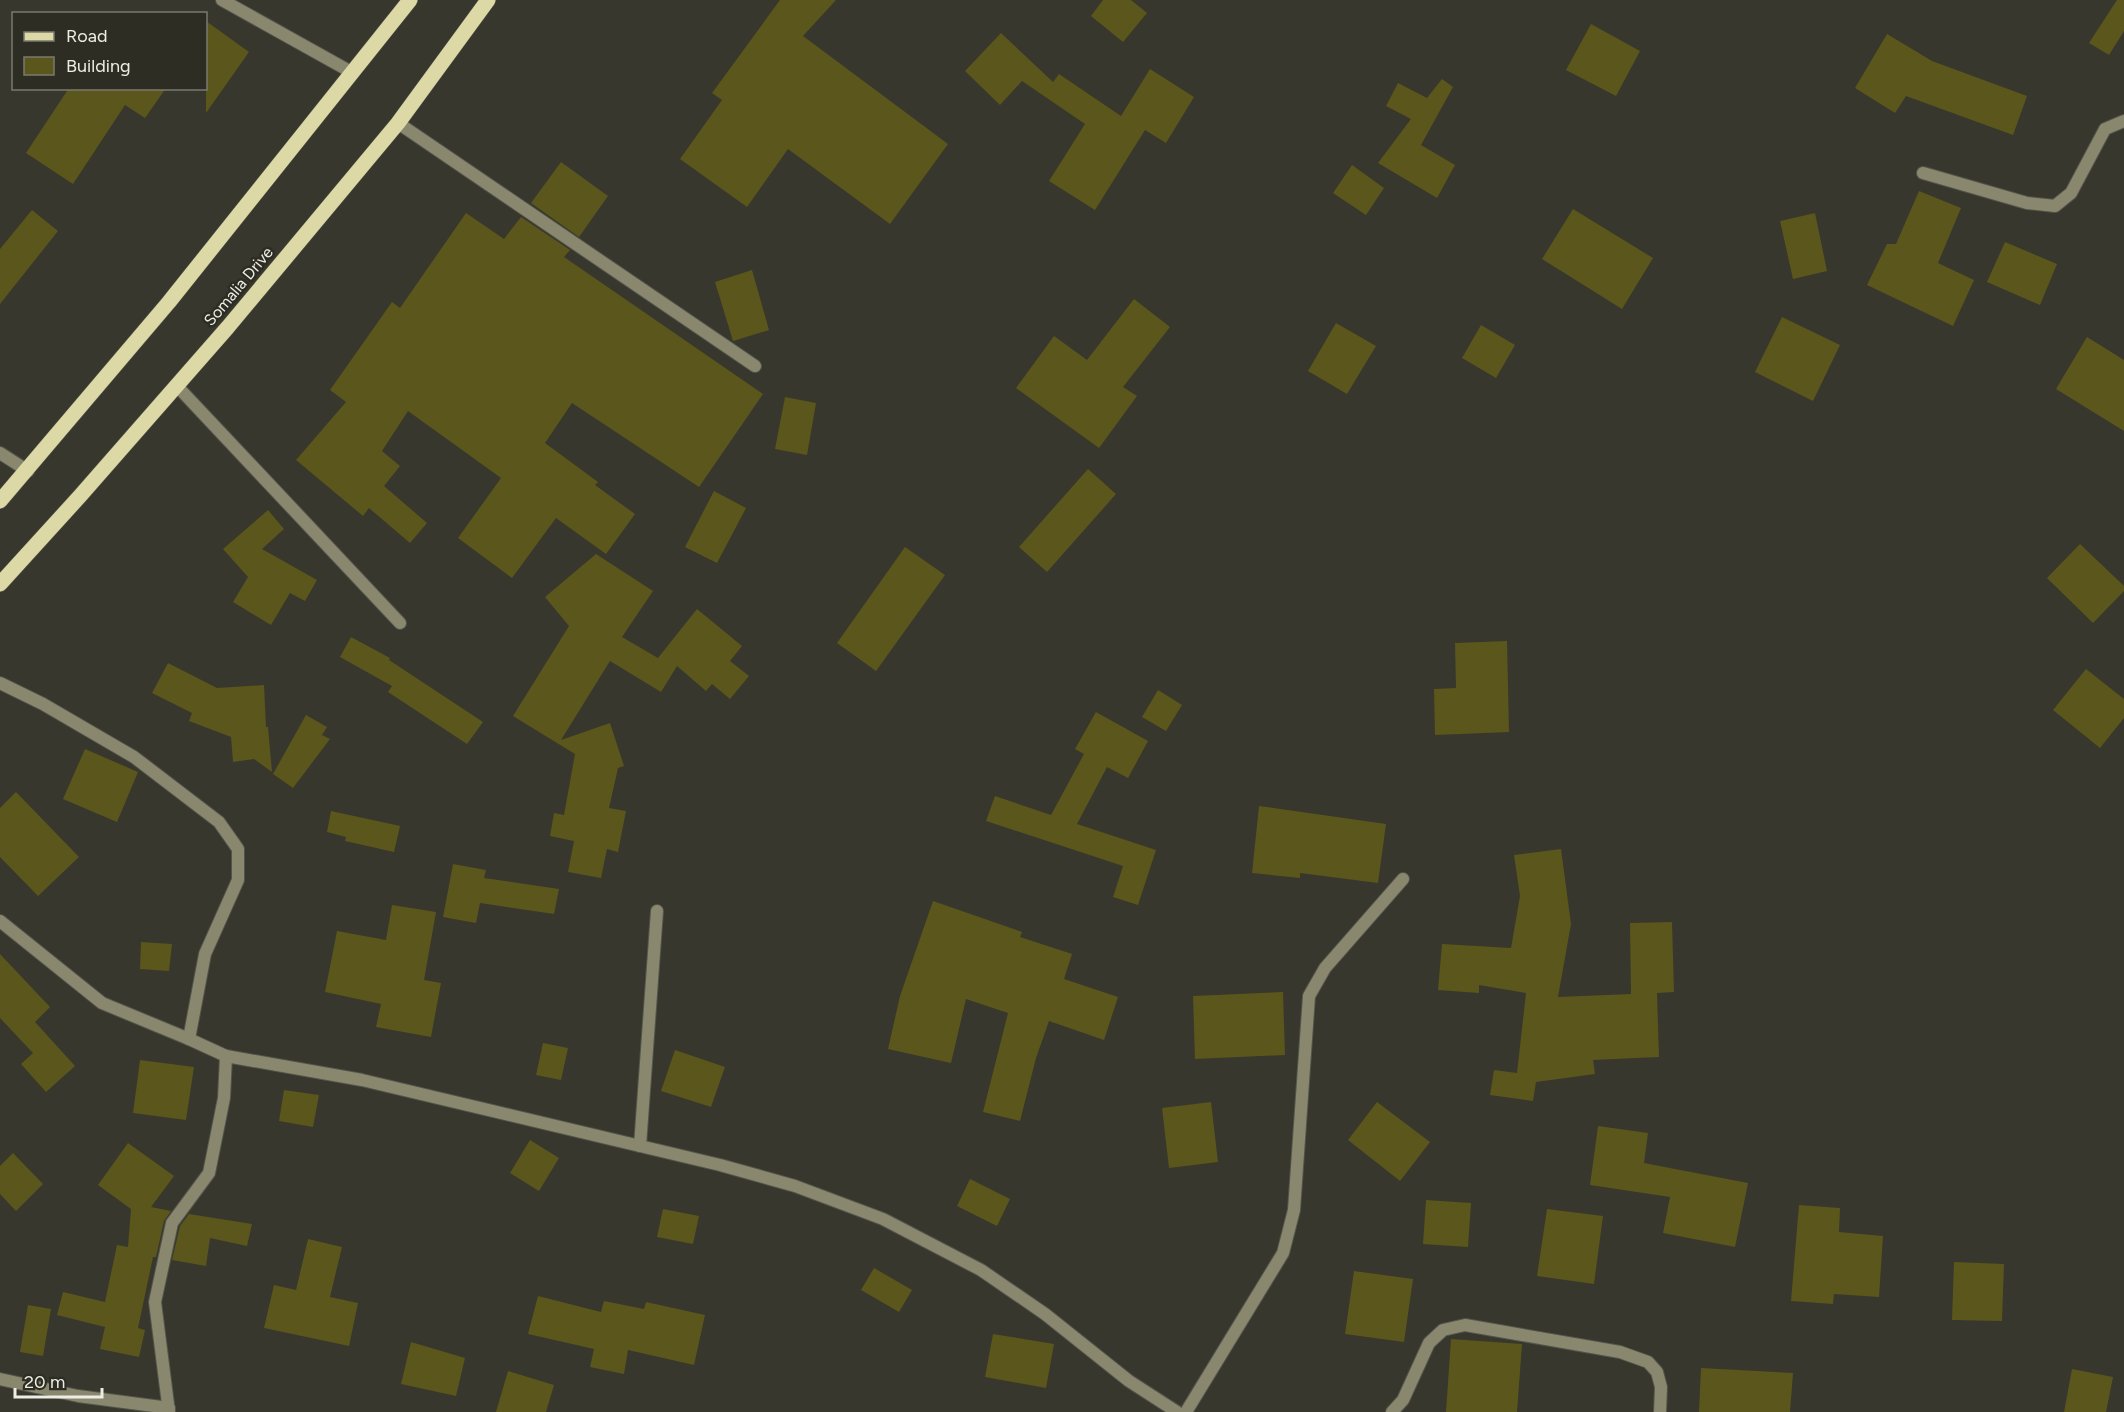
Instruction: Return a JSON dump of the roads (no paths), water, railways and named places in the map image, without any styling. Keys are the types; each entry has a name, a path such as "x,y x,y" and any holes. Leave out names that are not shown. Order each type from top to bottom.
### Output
{"main road":[{"path":"0,501 170,303 410,0"},
{"name":"Somalia Drive","path":"0,584 228,327 398,123 488,0"}],"street":[{"path":"222,0 353,73"},
{"path":"1923,173 2027,203 2055,206 2071,193 2105,129 2124,121"},
{"path":"398,123 755,366"},
{"path":"176,385 400,623"},
{"path":"0,453 28,471"},
{"path":"0,683 44,704 134,757 219,822 238,849 238,880 205,954 189,1039"},
{"path":"1186,1412 1283,1253 1294,1210 1309,996 1325,968 1403,879"},
{"path":"640,1146 657,911"},
{"path":"0,921 102,1003 226,1056 362,1080 720,1165 795,1186 883,1219 981,1270 1045,1314 1129,1381 1177,1412"},
{"path":"0,1379 78,1396 169,1410 155,1302 172,1223 209,1173 224,1098 226,1056"},
{"path":"1392,1412 1403,1400 1429,1342 1443,1330 1465,1325 1620,1352 1648,1362 1657,1372 1661,1387 1660,1412"}]}
